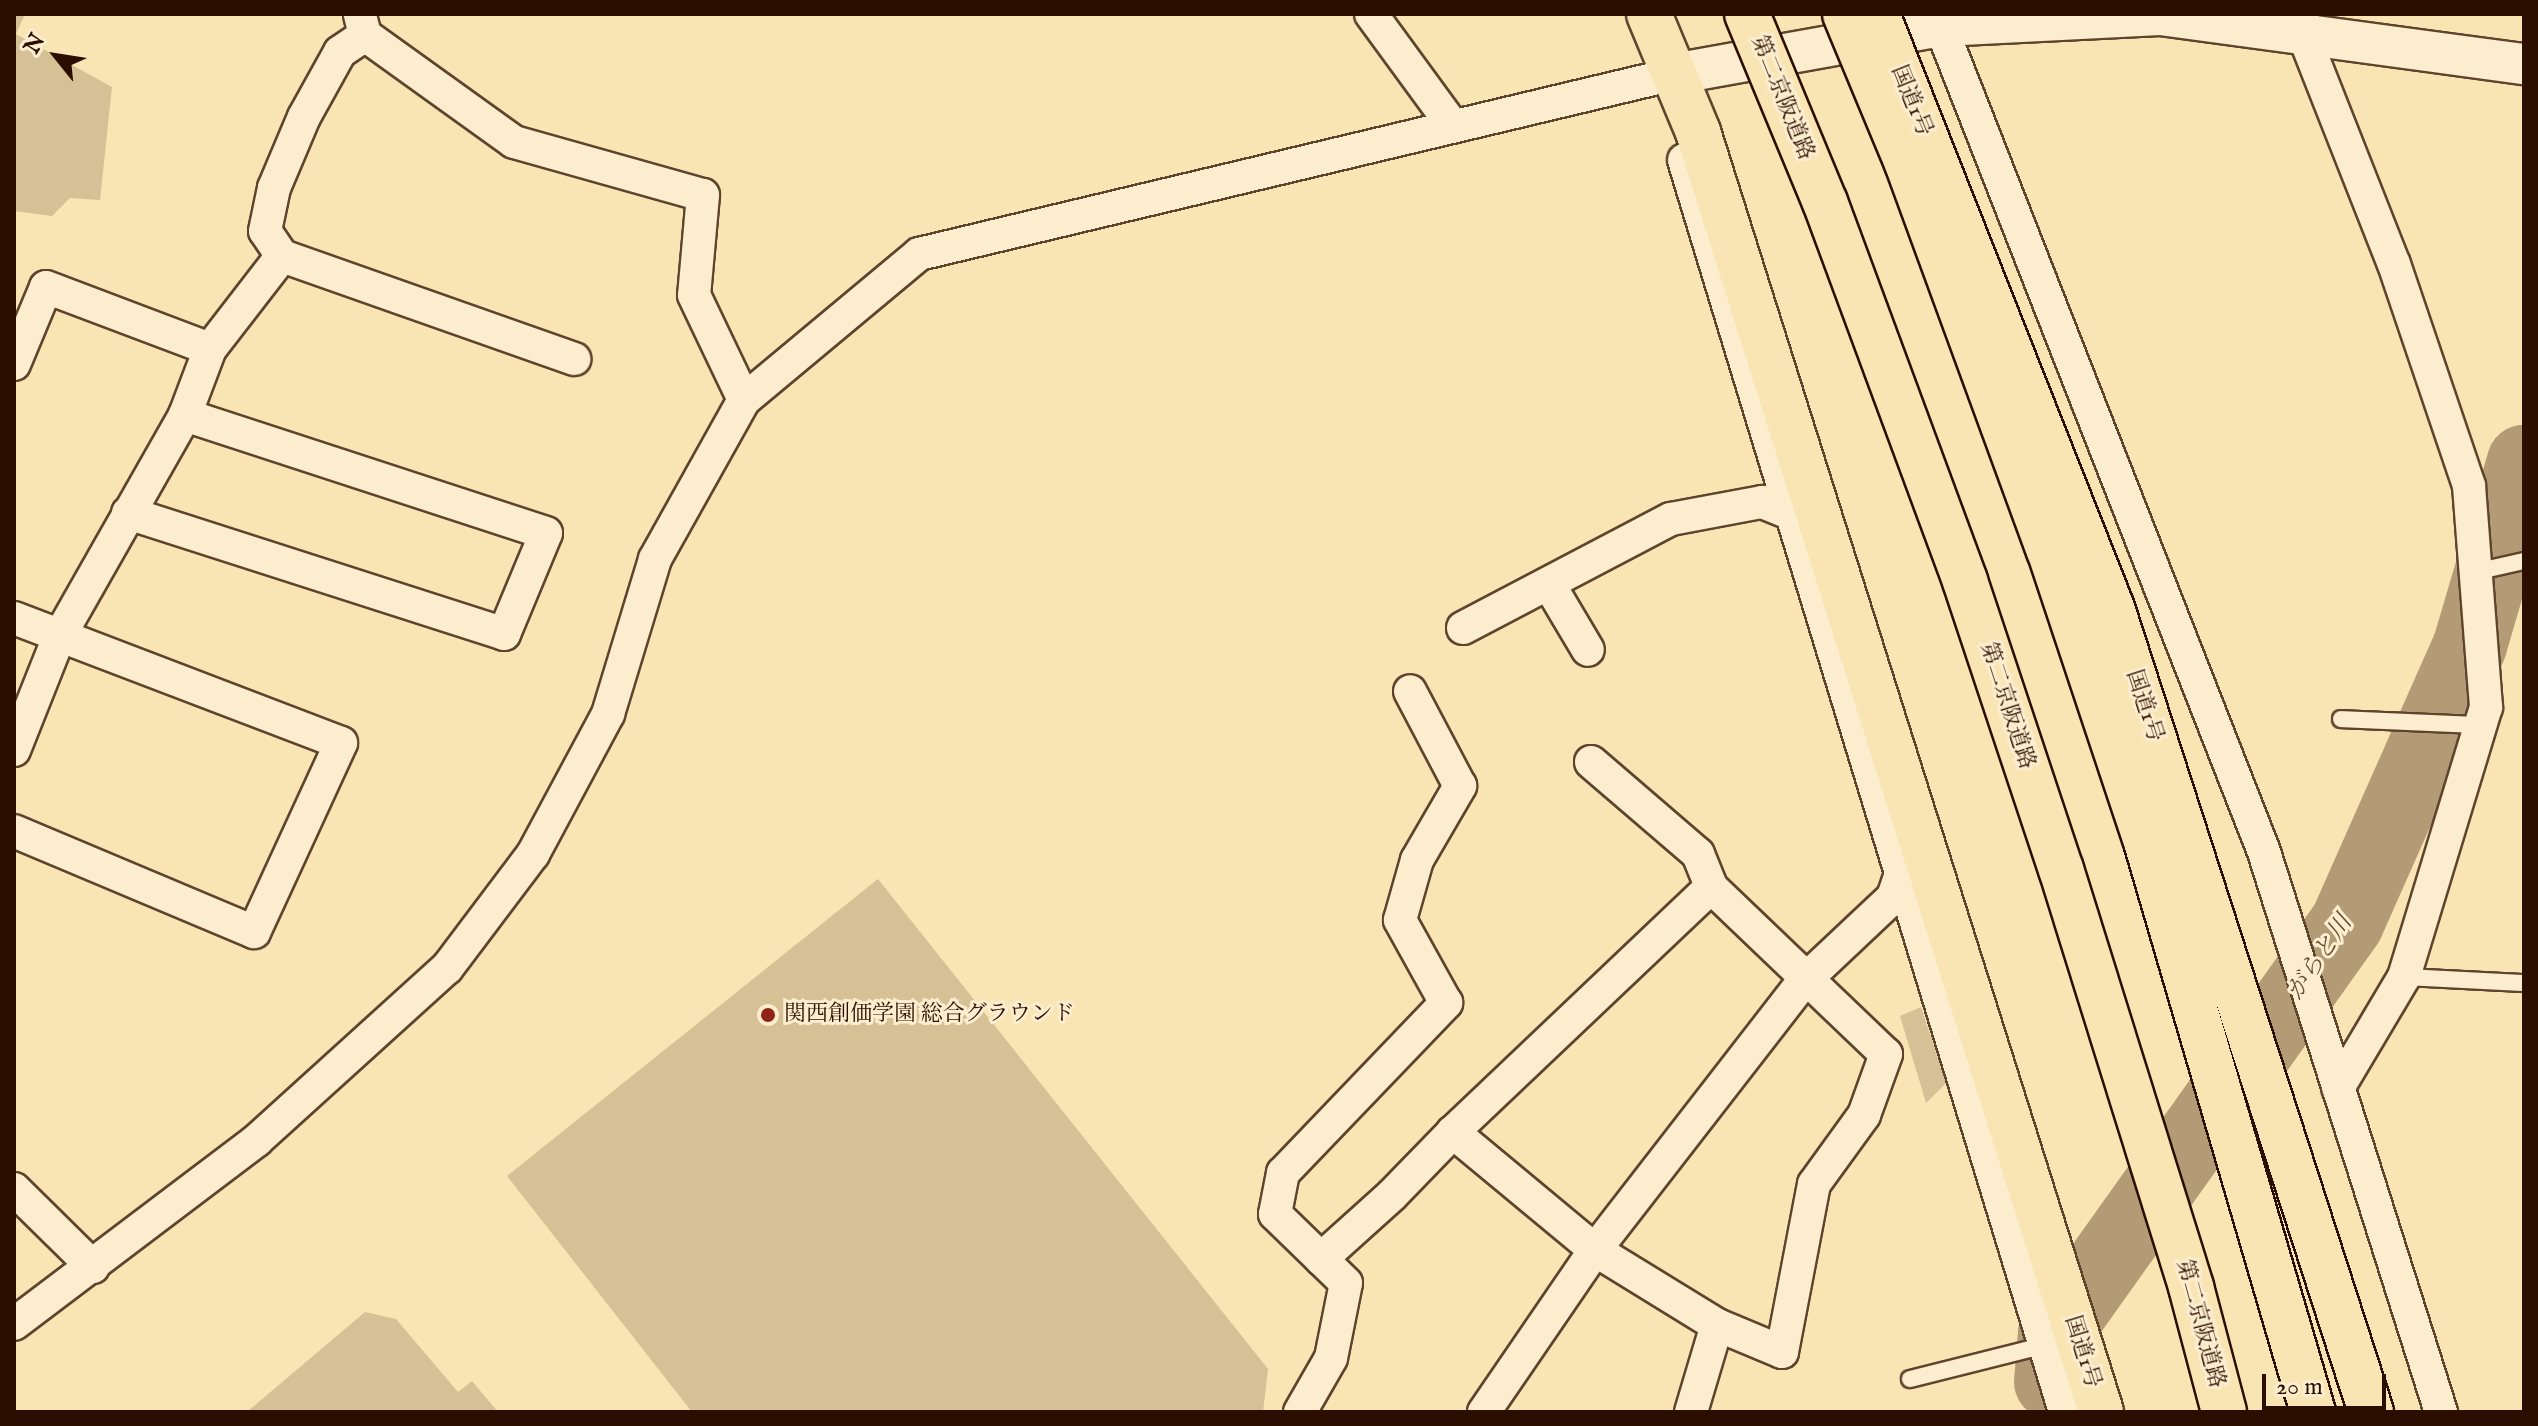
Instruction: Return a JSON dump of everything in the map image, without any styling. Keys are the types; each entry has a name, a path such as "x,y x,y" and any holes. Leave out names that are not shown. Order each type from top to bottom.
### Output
{"highway":[{"name":"国道1号","path":"1649,14 1666,76 1698,132 2101,1412"},
{"name":"第二京阪道路","path":"1747,14 1825,202 1965,581 2061,869 2191,1287 2224,1412"},
{"path":"1845,14 1907,163 2049,550 2145,838 2313,1412"},
{"name":"国道1号","path":"1877,14 2112,608 2371,1412"}],"street":[{"path":"1371,14 1453,126"},
{"path":"1631,14 1666,76 1792,514 2065,1412"},
{"path":"14,1324 257,1140 447,968 533,854 608,714 655,559 744,400 919,254 1666,76 1939,20 2160,15 2303,25 2524,64"},
{"path":"1939,20 2264,852 2441,1412"},
{"path":"574,359 282,256 265,231 274,188 304,117 340,52 362,25 514,142 703,195 694,295 744,400"},
{"path":"2303,25 2394,264 2469,486 2486,707 2404,977 2338,1088"},
{"path":"14,750 59,637 185,415 210,349 282,256"},
{"path":"14,364 46,287 210,349"},
{"path":"128,513 504,634 546,533 185,415"},
{"path":"1463,628 1550,586 1671,519 1762,502 1792,514"},
{"path":"1550,586 1588,650"},
{"path":"14,618 341,743 254,932 14,831"},
{"path":"1300,1412 1331,1358 1346,1283 1275,1214 1283,1173 1446,1003 1400,920 1417,860 1460,786 1410,691"},
{"path":"1453,1132 1595,1250 1717,1325 1782,1352 1814,1184 1864,1115 1886,1054 1804,981 1711,887 1698,854 1591,762"},
{"path":"1484,1412 1595,1250 1804,981 1893,897 1901,874"},
{"path":"1321,1259 1711,887"},
{"path":"14,1189 93,1267"},
{"path":"1691,1412 1717,1325"}],"lane":[{"path":"2475,572 2524,561"},
{"path":"2341,719 2480,725"},
{"path":"2404,977 2524,983"},
{"path":"1910,1379 2045,1345"}],"shaded area":[{"path":"14,14 25,14 16,34 112,87 100,200 70,198 52,216 14,211"},
{"path":"878,879 1268,1369 1263,1412 692,1412 507,1176"},
{"path":"1921,1007 1946,1083 1926,1103 1900,1016"},
{"path":"365,1312 396,1319 458,1392 472,1381 498,1412 247,1412"}],"waterway":[{"name":"がらと川","path":"2051,1382 2055,1333 2347,923 2470,645 2524,462"}],"place":[{"name":"関西創価学園 総合グラウンド","path":"768,1015"}]}
